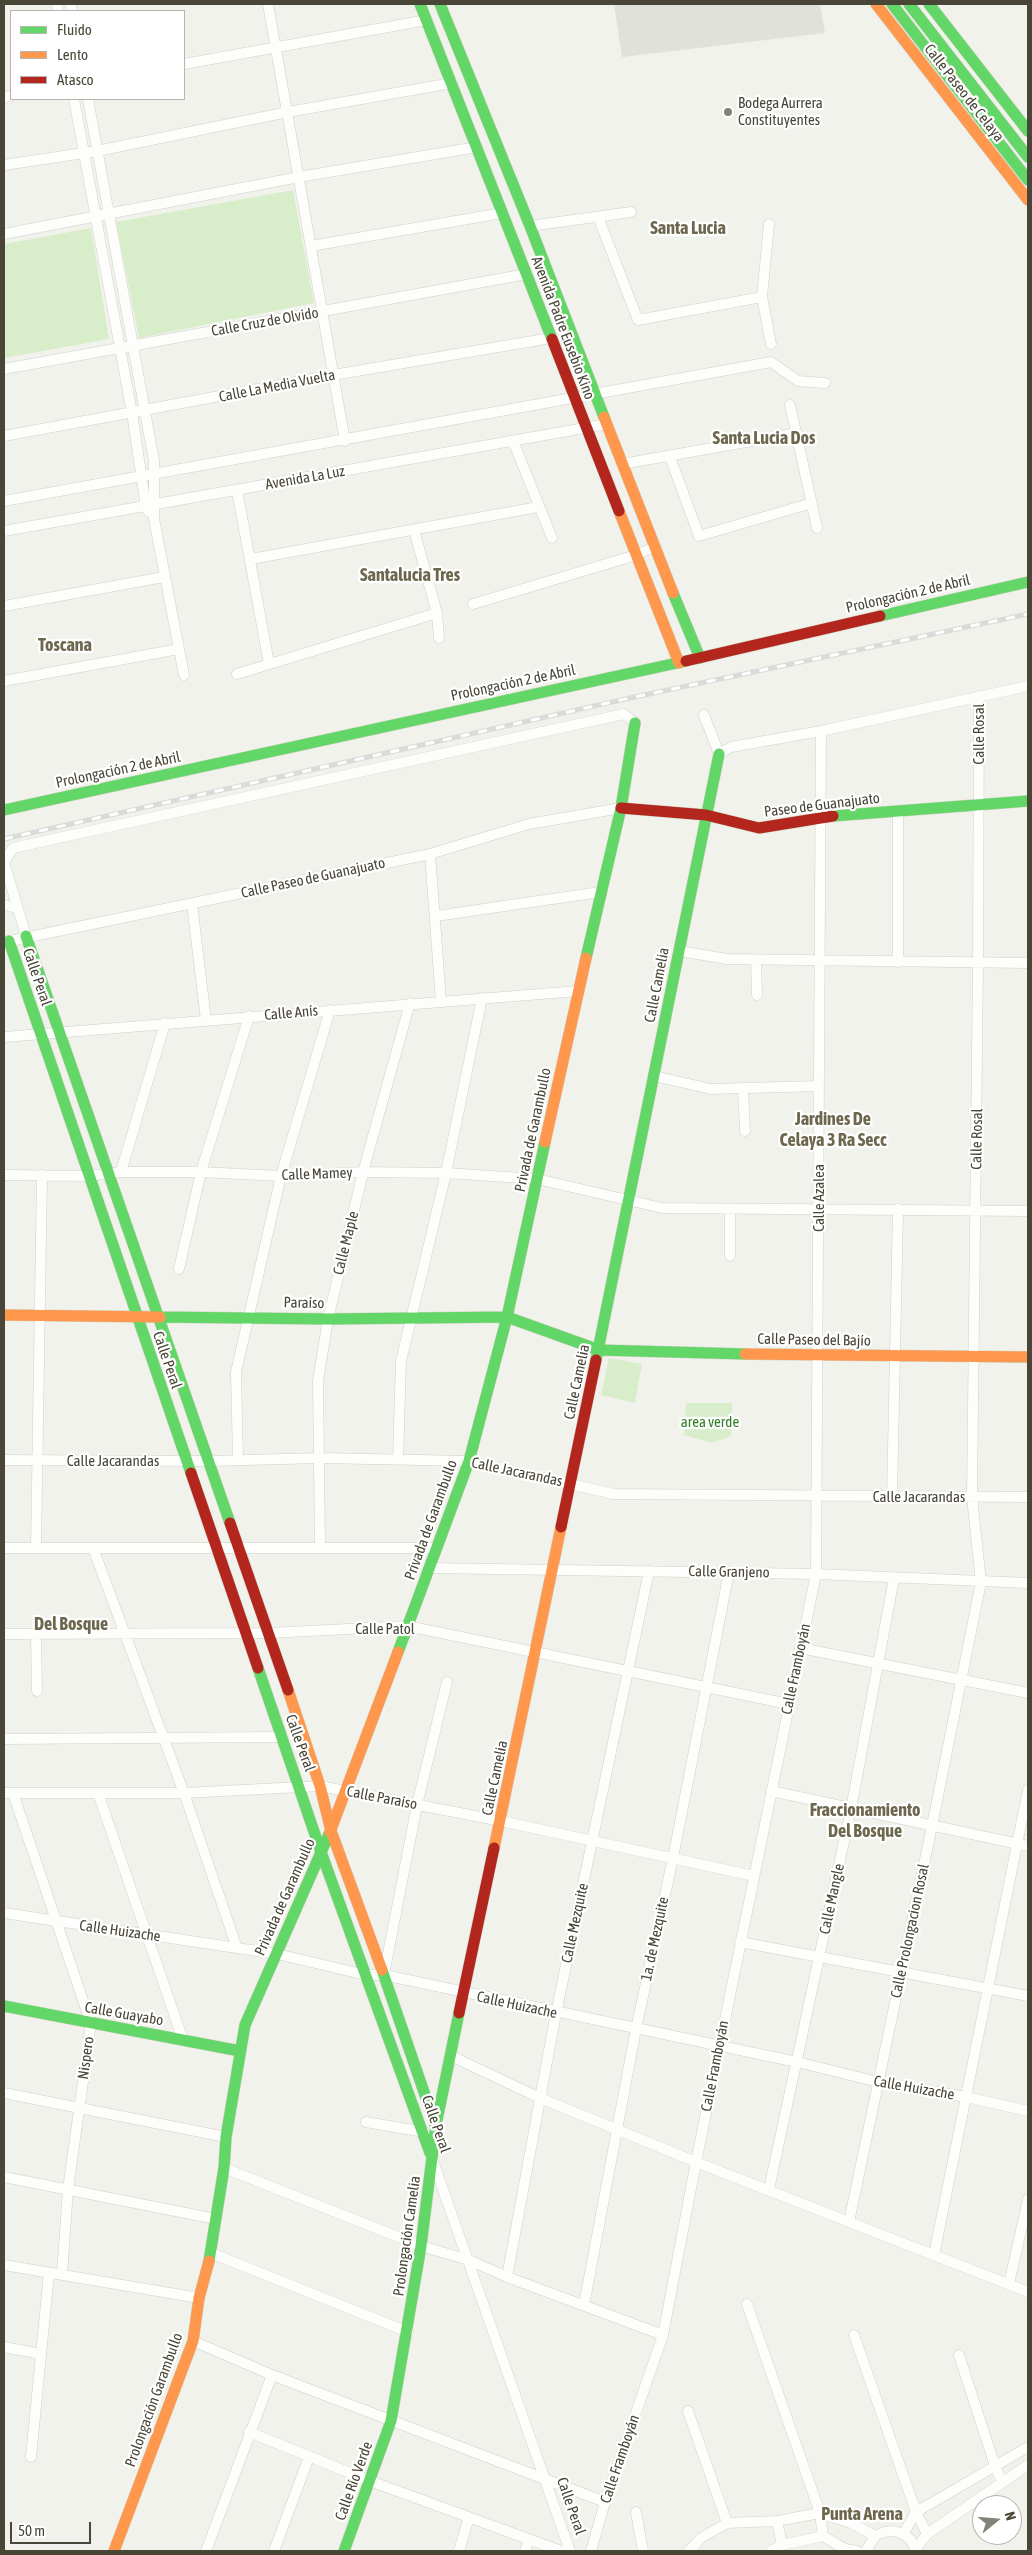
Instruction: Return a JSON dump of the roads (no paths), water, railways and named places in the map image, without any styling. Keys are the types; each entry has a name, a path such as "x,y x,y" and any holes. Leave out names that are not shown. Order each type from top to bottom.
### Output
{"main road":[{"name":"Avenida Padre Eusebio Kino","path":"420,4 679,663"},
{"name":"Avenida Padre Eusebio Kino","path":"440,4 530,226 654,547 700,658"},
{"name":"Calle Paseo de Celaya","path":"876,4 1028,200"},
{"path":"892,4 1028,180"},
{"path":"909,4 1028,157"},
{"name":"Calle Paseo de Celaya","path":"929,4 1028,132"},
{"name":"Prolongación 2 de Abril","path":"4,810 679,663 1028,582"},
{"name":"Privada de Garambullo","path":"226,2137 245,2025 331,1831 469,1461 507,1317 600,892 621,808 635,724"},
{"name":"Calle Camelia","path":"451,2056 554,1569 719,754"},
{"name":"Paseo de Guanajuato","path":"621,808 706,815 759,828 820,817 1028,801"},
{"name":"Calle Peral","path":"26,936 269,1633 320,1786 331,1831 436,2125"},
{"name":"Calle Peral","path":"6,942 41,1034 321,1852 424,2132 432,2160"},
{"name":"Paraíso","path":"4,1315 136,1315 328,1319 507,1317 599,1350"},
{"name":"Calle Paseo del Bajío","path":"599,1350 817,1356 1028,1357"},
{"name":"Calle Guayabo","path":"4,2006 240,2051"},
{"name":"Prolongación Camelia","path":"391,2421 408,2332 436,2125 451,2056"},
{"name":"Prolongación Garambullo","path":"114,2551 193,2341 199,2298 211,2253 224,2168 226,2137"},
{"name":"Calle Río Verde","path":"344,2551 391,2421"}],"street":[{"path":"268,4 345,441"},
{"path":"185,64 427,20"},
{"path":"4,164 97,151 288,112 452,83"},
{"path":"74,100 142,477 154,519 184,675"},
{"path":"88,100 132,346 146,410 154,475 150,506"},
{"path":"4,234 300,178 477,147"},
{"path":"311,246 502,212"},
{"path":"530,226 631,212"},
{"path":"598,217 638,320 762,297"},
{"path":"769,224 762,297 771,344"},
{"name":"Calle Cruz de Olvido","path":"4,369 527,274"},
{"name":"Calle La Media Vuelta","path":"4,436 334,375 551,338"},
{"name":"Avenida La Luz","path":"4,501 345,441 770,362 798,380 825,383"},
{"path":"790,405 817,528"},
{"name":"Avenida La Luz","path":"4,531 607,424"},
{"path":"622,464 797,433"},
{"path":"513,440 538,507 552,538"},
{"path":"670,457 699,536 812,503"},
{"path":"236,490 251,559 269,664"},
{"path":"251,559 538,507"},
{"path":"414,530 437,612 439,638"},
{"path":"473,604 636,556 654,547"},
{"path":"4,606 164,577"},
{"path":"237,674 437,612"},
{"path":"4,681 179,650"},
{"path":"704,715 719,754 730,747 821,731 1028,686"},
{"name":"Calle Rosal","path":"979,696 972,1497 981,1582"},
{"path":"26,936 4,862 14,848 624,714 635,724"},
{"name":"Calle Azalea","path":"816,1574 821,731"},
{"name":"Calle Paseo de Guanajuato","path":"6,942 26,936 192,904 430,854 528,824 621,808"},
{"path":"898,811 898,962"},
{"path":"430,854 441,1001"},
{"path":"436,916 600,892"},
{"path":"192,904 206,1020"},
{"path":"4,905 17,908"},
{"path":"678,951 727,959 756,960 1028,963"},
{"path":"756,960 757,995"},
{"name":"Calle Anís","path":"4,1038 250,1016 578,991"},
{"path":"398,1460 401,1361 446,1173 482,998"},
{"name":"Calle Maple","path":"320,1547 318,1381 328,1319 363,1172 410,1004"},
{"path":"238,1460 236,1372 281,1176 330,1010"},
{"path":"179,1269 201,1172 250,1016"},
{"path":"121,1172 165,1023"},
{"path":"654,1076 711,1089 819,1086"},
{"path":"743,1088 745,1131"},
{"name":"Calle Mamey","path":"4,1175 89,1176 121,1172 201,1172 281,1176 363,1172 446,1173 537,1179 662,1208 1028,1211"},
{"path":"36,1548 42,1175"},
{"path":"730,1209 730,1256"},
{"path":"892,1497 898,1209"},
{"name":"Calle Jacarandas","path":"4,1460 210,1461 320,1458 469,1461 614,1494 1028,1497"},
{"path":"4,1548 437,1548"},
{"path":"93,1548 184,1793 237,1948"},
{"name":"Calle Granjeno","path":"429,1568 816,1574 1028,1583"},
{"name":"Calle Mezquite","path":"507,2276 556,2013 630,1671 649,1571"},
{"name":"1a. de Mezquite","path":"584,2306 636,2030 729,1572"},
{"name":"Calle Framboyán","path":"591,2551 605,2502 663,2335 719,2046 816,1574"},
{"name":"Calle Mangle","path":"769,2189 851,1809 894,1578"},
{"name":"Calle Prolongacion Rosal","path":"849,2222 981,1582"},
{"name":"Calle Patol","path":"4,1634 246,1634 408,1626 789,1704"},
{"path":"36,1634 36,1690"},
{"path":"800,1648 1028,1693"},
{"path":"384,1975 417,1805 447,1682"},
{"path":"4,1738 282,1737"},
{"name":"Calle Paraíso","path":"8,1793 184,1793 320,1786 501,1821 754,1876"},
{"path":"934,2255 988,1988 1023,1845 1028,1790"},
{"path":"771,1791 1023,1845"},
{"name":"Nispero","path":"8,1793 57,1921 91,2024 68,2189 62,2275"},
{"path":"98,1793 183,2040"},
{"name":"Calle Huizache","path":"4,1914 276,1954 366,1975 384,1975 464,1994 797,2062 878,2082 966,2097 1028,2111"},
{"path":"740,1942 1028,1996"},
{"path":"451,2056 540,2098 696,2162 1028,2292"},
{"path":"4,2093 226,2137"},
{"path":"366,2122 424,2132"},
{"name":"Calle Peral","path":"432,2160 469,2260 570,2551"},
{"path":"224,2168 421,2246 469,2260 663,2335"},
{"path":"4,2177 216,2219"},
{"path":"1009,2284 1028,2199"},
{"path":"211,2253 408,2332"},
{"path":"4,2265 199,2298"},
{"path":"31,2457 49,2273"},
{"path":"747,2304 820,2513 823,2536"},
{"path":"854,2335 916,2512 927,2534"},
{"path":"193,2341 272,2375 605,2502"},
{"path":"4,2347 42,2354"},
{"path":"959,2355 1002,2482"},
{"path":"206,2551 249,2432 272,2375"},
{"path":"688,2411 727,2523"},
{"path":"249,2432 370,2481 561,2551"},
{"path":"904,2534 916,2512 1028,2447"},
{"path":"274,2551 309,2457"},
{"path":"866,2551 875,2536 884,2532 894,2531 904,2534 911,2540 916,2550 927,2534 1028,2465"},
{"path":"636,2512 643,2551"},
{"path":"689,2551 700,2538 727,2523 776,2521 820,2513 851,2523 875,2536"},
{"path":"459,2551 469,2517"},
{"path":"776,2521 782,2545"},
{"path":"771,2551 782,2545 823,2536 845,2548 857,2551"},
{"path":"525,2551 528,2539"}],"railway":[{"path":"4,839 630,698 1028,614"}],"place":[{"name":"Bodega Aurrera Constituyentes","path":"728,112"}],"district":[{"name":"Santa Lucia","path":"688,228"},
{"name":"Santa Lucia Dos","path":"764,438"},
{"name":"Santalucia Tres","path":"410,575"},
{"name":"Toscana","path":"65,645"},
{"name":"Jardines De Celaya 3 Ra Secc","path":"833,1129"},
{"name":"Del Bosque","path":"71,1624"},
{"name":"Fraccionamiento Del Bosque","path":"865,1820"},
{"name":"Punta Arena","path":"862,2514"}],"park label":[{"name":"area verde","path":"710,1422"}]}
